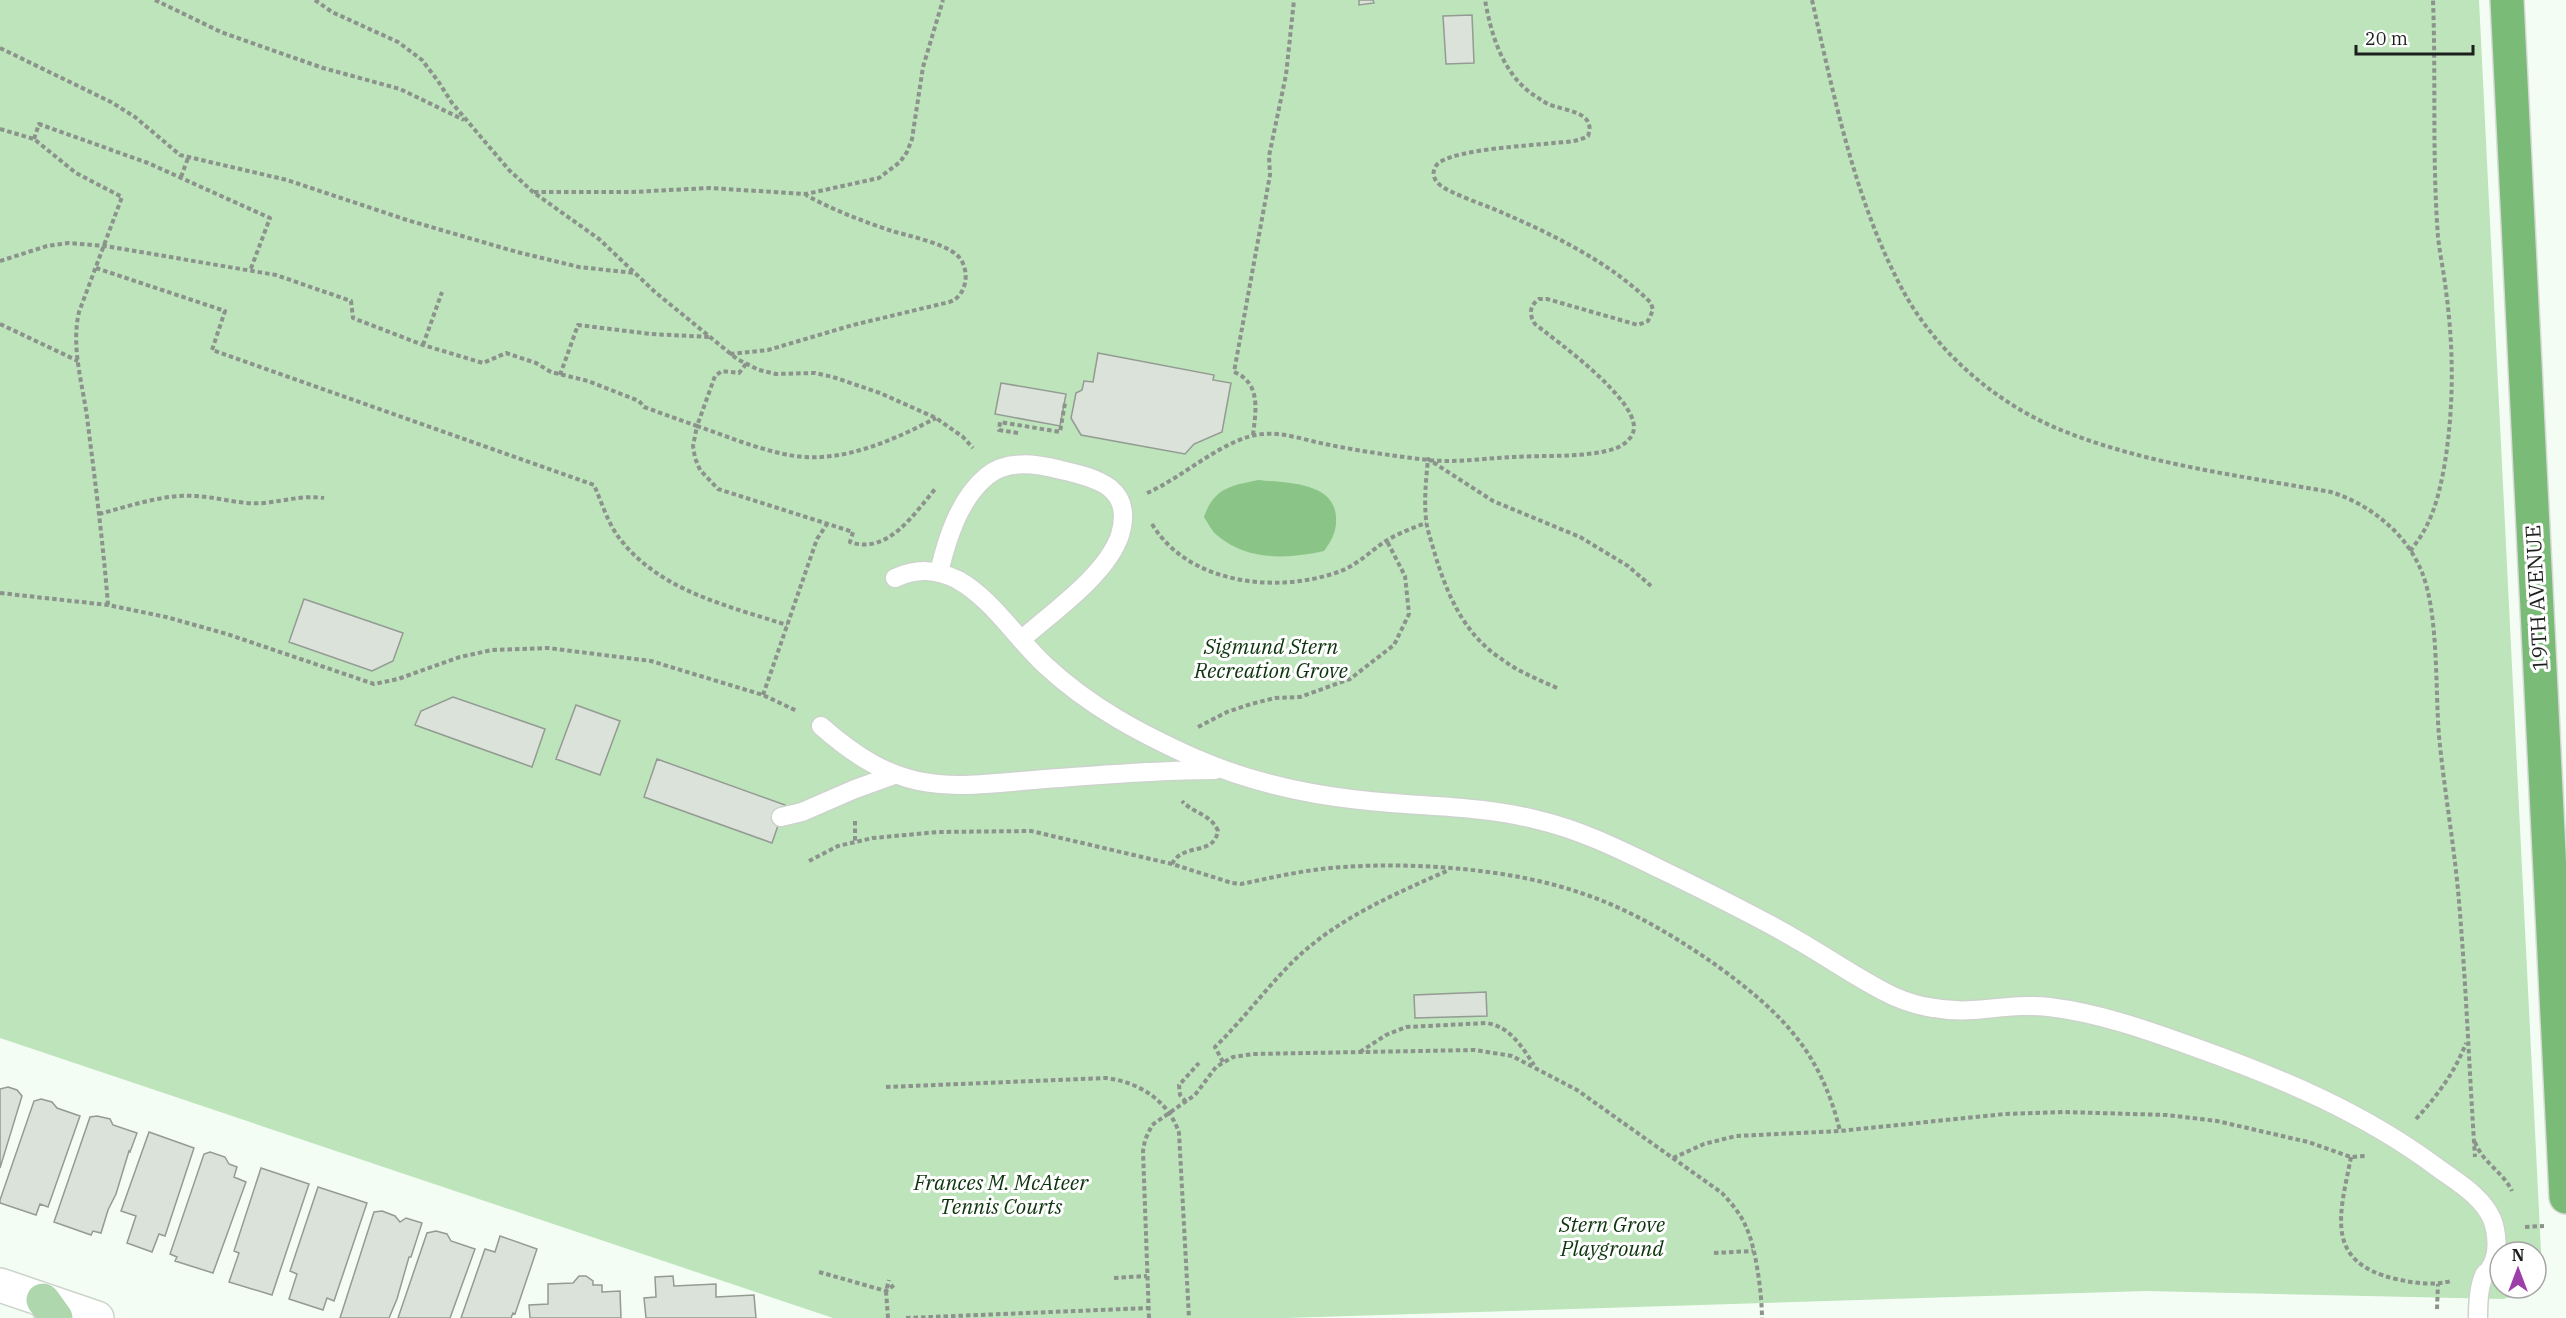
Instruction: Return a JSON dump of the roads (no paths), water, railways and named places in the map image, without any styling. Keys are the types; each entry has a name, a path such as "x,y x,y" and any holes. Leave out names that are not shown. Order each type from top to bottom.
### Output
{"highway":[{"name":"19TH AVENUE","path":"2507,0 2566,1197"}],"street":[{"path":"0,1285 50,1309 97,1318"}],"lane":[{"path":"939,572 946,542 959,514 976,487 988,475 1002,467 1022,464 1045,466 1105,482 1121,503 1124,517 1119,537 1097,571 1021,640"},
{"path":"895,578 923,570 939,572 957,580 974,591 1069,686 1094,705 1123,723 1222,770 1266,783 1313,793 1359,800 1498,811 1543,821 1588,836 1635,857 1743,910 1888,994 1916,1004 1943,1010 2027,1005 2105,1017 2274,1076 2357,1116 2397,1139 2464,1187 2483,1205 2492,1220 2496,1233 2496,1253 2480,1285 2478,1318"},
{"path":"821,726 852,752 894,775 938,785 971,786 1059,778 1222,770"},
{"path":"781,817 802,812 894,775"}],"park label":[{"name":"Sigmund Stern Recreation Grove","path":"1271,659"},
{"name":"Frances M. McAteer Tennis Courts","path":"1001,1195"},
{"name":"Stern Grove Playground","path":"1612,1237"}]}
